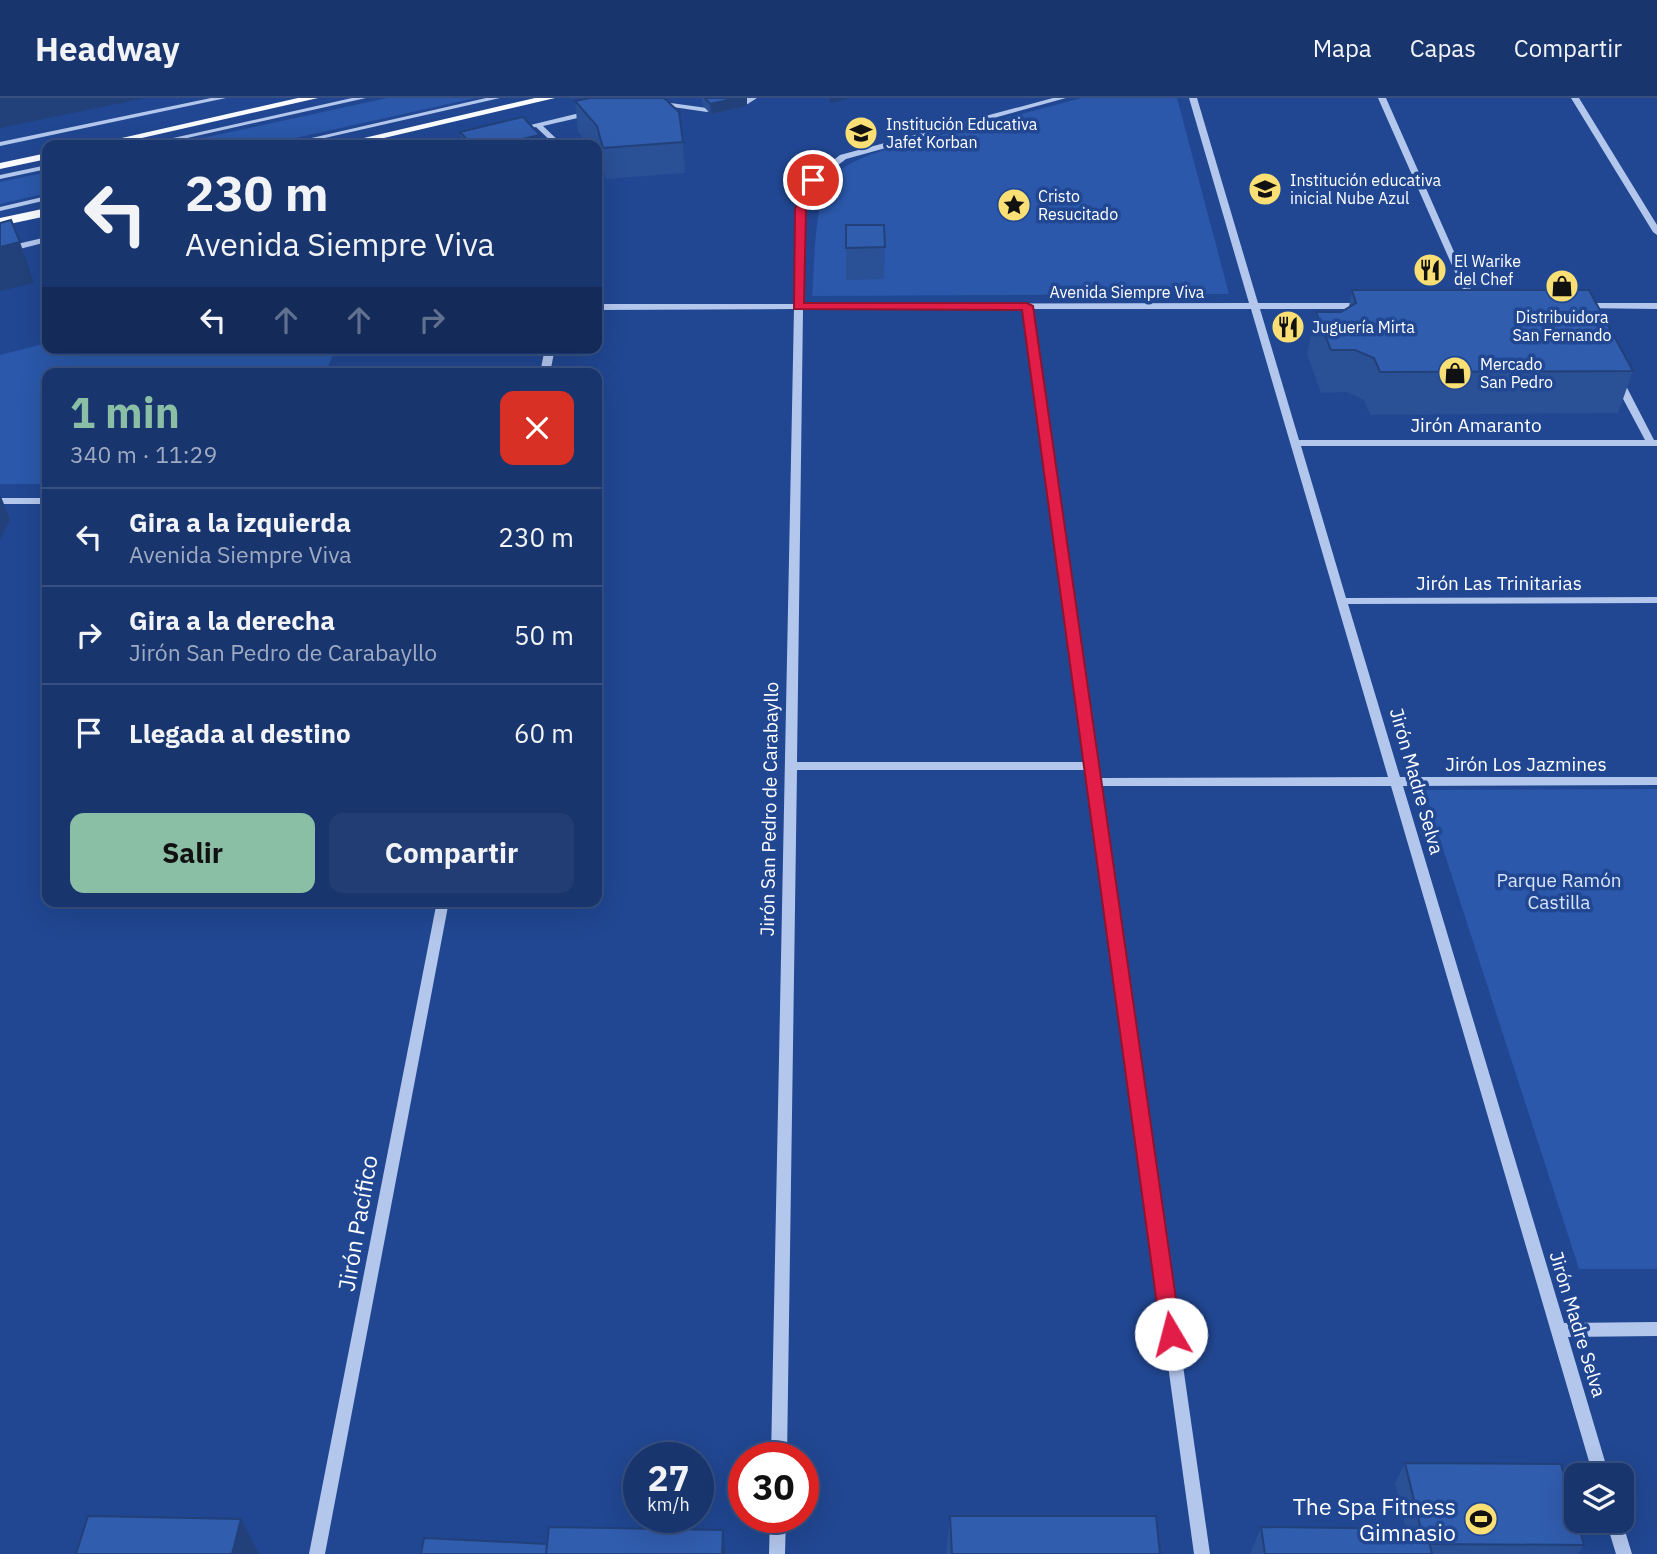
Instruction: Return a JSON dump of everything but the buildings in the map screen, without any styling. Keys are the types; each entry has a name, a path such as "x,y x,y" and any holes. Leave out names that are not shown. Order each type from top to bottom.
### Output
{"main road":[{"path":"120,140 313,98"},
{"path":"365,140 550,98"},
{"path":"0,166 42,157"},
{"path":"0,222 42,213"}],"street":[{"path":"0,144 222,98"},
{"path":"169,140 362,98"},
{"path":"307,140 496,98"},
{"path":"743,103 754,98"},
{"name":"Jirón San Pedro de Carabayllo","path":"779,1442 800,209 813,180 826,168 862,150 1062,98"},
{"name":"Jirón Madre Selva","path":"1193,98 1597,1463"},
{"path":"1382,98 1474,306"},
{"path":"1574,98 1657,232"},
{"path":"644,100 707,110"},
{"path":"513,131 604,109"},
{"path":"538,125 554,140"},
{"path":"470,140 487,136"},
{"path":"0,177 42,168"},
{"path":"0,209 42,199"},
{"path":"0,251 42,240"},
{"path":"1027,306 1202,1554"},
{"name":"Avenida Siempre Viva","path":"602,307 1378,306"},
{"path":"1461,306 1487,306"},
{"path":"1565,306 1657,306"},
{"path":"1578,306 1584,317"},
{"path":"1614,374 1654,443"},
{"name":"Jirón Amaranto","path":"1295,443 1654,443"},
{"path":"0,502 42,501"},
{"name":"Jirón Las Trinitarias","path":"1342,601 1657,600"},
{"path":"791,766 1092,766"},
{"name":"Jirón Los Jazmines","path":"1094,782 1657,781"},
{"name":"Jirón Pacífico","path":"317,1554 442,907"},
{"path":"1558,1330 1657,1329"},
{"path":"777,1554 778,1533"},
{"path":"1618,1533 1624,1554"}],"green space":[{"path":"387,98 475,98 286,140 194,140"},
{"path":"1082,98 1177,98 1229,294 812,296 819,213 828,183 840,170 884,150"},
{"path":"42,173 42,194 0,204 0,182"},
{"path":"42,344 42,354 333,354 328,368 42,368 42,484 0,484 0,355"},
{"name":"Parque Ramón Castilla","path":"1657,789 1657,1269 1579,1269 1424,790"}],"place":[{"name":"Institución Educativa Jafet Korban","path":"861,133"},
{"name":"Institución educativa inicial Nube Azul","path":"1265,189"},
{"name":"Cristo Resucitado","path":"1014,205"},
{"name":"El Warike del Chef","path":"1430,270"},
{"name":"Distribuidora San Fernando","path":"1562,286"},
{"name":"Juguería Mirta","path":"1288,327"},
{"name":"Mercado San Pedro","path":"1455,373"},
{"name":"The Spa Fitness Gimnasio","path":"1481,1519"}],"route":[{"path":"813,180 800,209 799,307 1027,306 1171,1334"}]}
